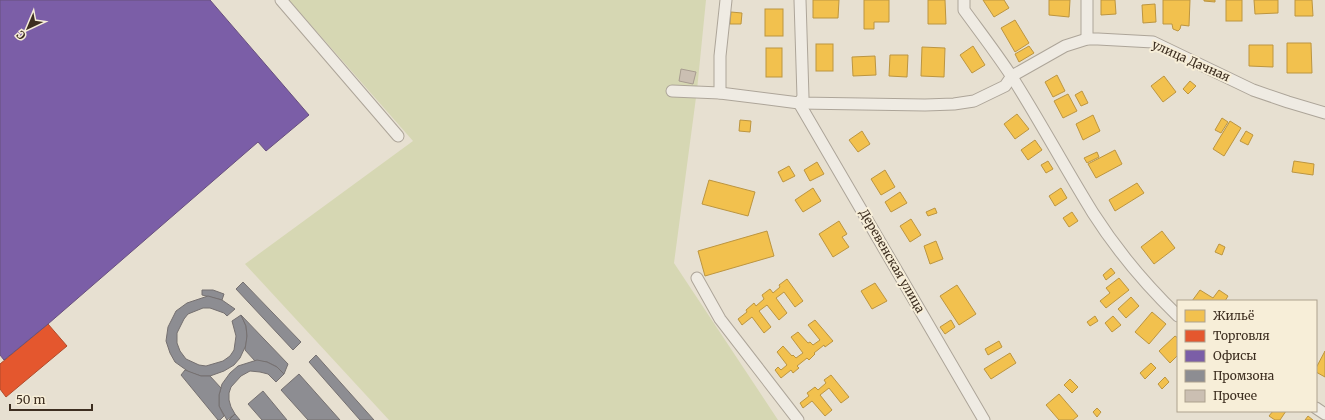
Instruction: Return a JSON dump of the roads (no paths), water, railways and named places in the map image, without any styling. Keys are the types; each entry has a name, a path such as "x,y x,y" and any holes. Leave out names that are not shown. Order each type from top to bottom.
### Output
{"street":[{"path":"281,0 398,136"},
{"path":"720,93 720,56 726,0"},
{"path":"799,103 803,97 800,0"},
{"path":"964,0 964,10 1012,76 1094,214 1110,237 1165,304 1177,315"},
{"path":"1086,38 1087,0"},
{"name":"улица Дачная","path":"672,91 720,93 799,103 954,104 974,101 1005,86 1012,76 1065,46 1086,38 1153,42 1253,90 1325,113"},
{"name":"Деревенская улица","path":"799,103 984,420"},
{"path":"697,278 720,319 798,420"}]}
